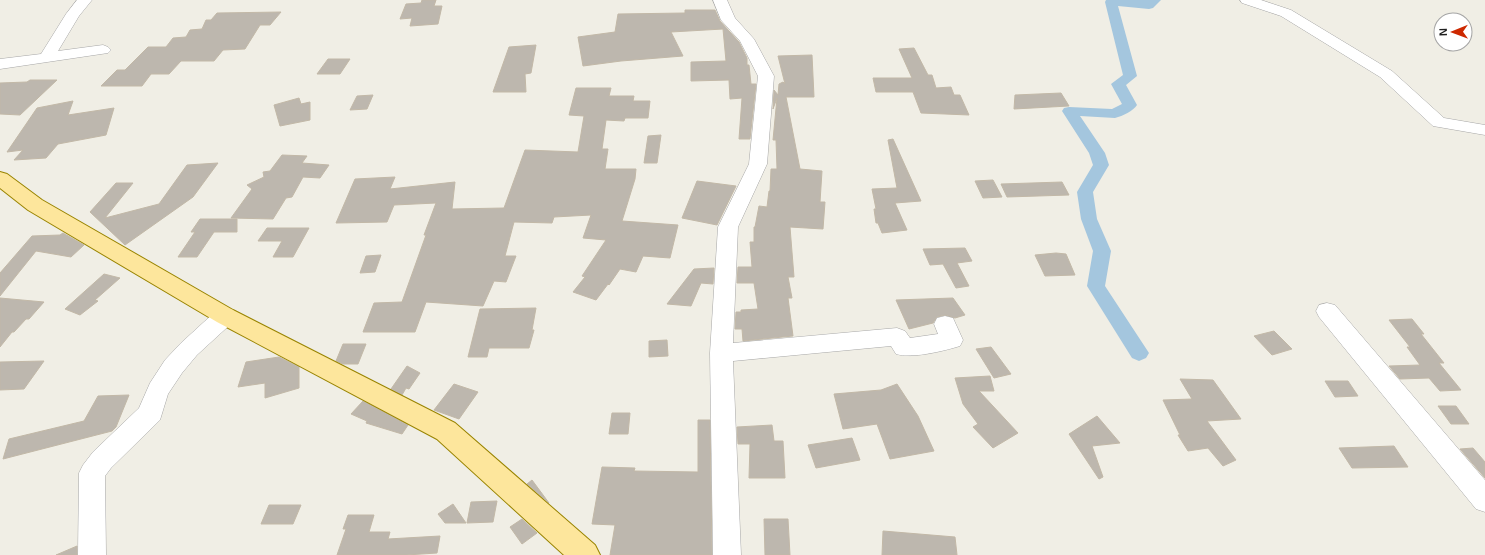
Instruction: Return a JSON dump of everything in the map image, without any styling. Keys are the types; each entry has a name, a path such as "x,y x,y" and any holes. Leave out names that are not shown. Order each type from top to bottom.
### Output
{"main road":[{"path":"0,178 35,205 225,316 446,431 585,555"}],"street":[{"path":"46,58 73,14 86,0"},
{"path":"720,0 728,20 746,39 766,76 758,164 728,227 721,353 727,555"},
{"path":"1247,0 1286,13 1386,74 1439,122 1485,130"},
{"path":"0,64 102,50"},
{"path":"1327,311 1485,500"},
{"path":"92,555 92,473 102,460 151,413 152,403 169,372 187,350 225,316"},
{"path":"721,353 897,337 904,348 952,340 945,324"}],"building":[{"path":"422,0 436,0 434,6 442,6 438,24 410,26 412,18 400,19 406,4 421,3"},
{"path":"685,10 715,10 720,21 739,42 747,58 747,65 749,65 751,84 756,84 750,139 739,139 742,98 730,99 729,80 691,81 691,62 726,61 723,29 671,32 683,56 583,66 578,37 615,32 618,14 685,13"},
{"path":"281,12 270,25 260,25 245,49 223,50 214,61 181,61 169,74 151,74 142,86 101,86 117,70 125,70 148,47 166,47 173,38 186,37 190,30 202,29 206,20 211,20 217,13"},
{"path":"536,45 531,73 525,74 526,92 493,92 509,47"},
{"path":"914,48 928,75 932,75 936,88 951,87 954,95 960,95 969,115 921,113 913,92 876,92 873,78 912,78 899,49"},
{"path":"812,55 814,97 786,97 800,169 822,171 820,202 825,202 823,229 790,227 794,277 788,277 792,298 788,298 793,336 743,341 742,329 735,329 736,312 741,312 741,310 758,309 754,283 737,283 738,267 752,267 750,242 754,242 754,227 759,206 767,207 770,191 771,169 777,169 776,140 773,140 777,98 773,109 774,90 778,95 779,84 783,82 785,84 778,56"},
{"path":"328,59 350,59 340,74 317,74"},
{"path":"30,80 57,80 20,115 0,114 0,83 27,82"},
{"path":"576,88 611,88 609,96 634,96 633,101 650,101 648,118 625,118 624,121 606,120 602,149 608,149 605,169 636,169 635,179 622,221 678,225 670,258 643,256 636,272 620,269 596,300 573,292 585,277 582,276 606,240 583,238 591,215 554,217 552,223 514,222 505,256 516,256 506,282 494,281 483,306 426,302 415,332 363,332 374,303 402,302 436,203 394,205 387,222 336,223 355,179 395,177 390,189 455,182 452,209 504,208 525,150 578,152 584,116 569,115"},
{"path":"1061,93 1069,106 1014,109 1015,95"},
{"path":"373,95 367,109 350,110 357,96"},
{"path":"299,98 301,104 310,102 310,120 280,126 274,105"},
{"path":"73,101 68,115 114,108 106,135 58,144 46,158 14,160 23,150 7,152 37,108"},
{"path":"661,135 657,163 644,163 648,136"},
{"path":"893,139 921,201 895,203 907,230 882,233 878,223 876,223 874,209 876,209 872,189 897,188 888,140"},
{"path":"282,155 307,156 302,163 329,165 320,178 303,177 292,197 286,198 273,219 231,218 252,189 247,185 264,177 263,172 270,171"},
{"path":"218,163 193,197 125,245 90,212 116,183 133,183 105,218 159,204 187,165"},
{"path":"993,180 1002,197 983,198 975,181"},
{"path":"697,181 736,186 717,225 682,218"},
{"path":"1062,182 1069,195 1007,197 1001,184"},
{"path":"200,219 237,219 237,232 214,232 197,257 178,257 195,232 191,232"},
{"path":"267,228 309,228 293,257 273,257 282,241 258,241"},
{"path":"63,233 84,245 71,257 36,251 0,296 0,273 32,236 60,235"},
{"path":"965,248 972,261 957,263 969,286 956,288 943,264 930,265 923,249"},
{"path":"1056,253 1066,254 1075,275 1045,276 1035,255"},
{"path":"381,255 375,272 360,273 366,256"},
{"path":"714,268 713,284 701,283 691,306 667,304 694,269"},
{"path":"104,274 120,278 95,300 98,301 80,315 65,309"},
{"path":"0,298 44,302 29,319 26,319 14,332 12,332 0,347"},
{"path":"953,298 965,315 955,318 945,315 937,317 933,323 909,329 896,300"},
{"path":"536,308 532,330 534,330 529,348 489,348 487,357 468,357 480,309"},
{"path":"1412,319 1424,334 1421,334 1444,363 1439,363 1461,390 1440,391 1429,378 1400,379 1389,366 1420,365 1407,347 1410,347 1389,320"},
{"path":"1274,331 1292,349 1272,355 1254,336"},
{"path":"667,340 668,356 649,357 649,341"},
{"path":"343,344 366,344 358,364 343,364 336,361"},
{"path":"991,347 1011,374 994,378 976,349"},
{"path":"279,357 299,367 299,388 265,398 265,383 238,387 246,362"},
{"path":"44,361 24,389 0,390 0,362"},
{"path":"407,366 420,373 409,389 406,388 402,395 391,389"},
{"path":"990,376 994,391 979,391 1018,433 993,448 973,427 978,424 963,404 955,378"},
{"path":"1180,379 1213,380 1241,419 1207,421 1236,460 1223,466 1208,448 1188,451 1178,435 1180,435 1163,400 1192,399"},
{"path":"1325,381 1348,381 1358,396 1335,397"},
{"path":"454,384 478,392 459,419 434,410"},
{"path":"897,384 918,416 934,451 890,459 877,424 843,429 834,394 881,390"},
{"path":"129,395 116,427 112,431 3,459 9,439 84,421 98,396"},
{"path":"363,401 408,425 402,434 366,423 367,421 351,414"},
{"path":"1438,406 1456,406 1469,424 1451,424"},
{"path":"612,413 630,413 628,434 609,434"},
{"path":"1097,416 1120,443 1092,446 1103,477 1099,479 1069,434"},
{"path":"698,420 710,420 712,555 610,555 615,525 592,524 602,467 635,468 634,471 698,472"},
{"path":"772,425 774,441 783,441 785,478 749,478 750,444 738,444 737,427"},
{"path":"852,438 860,460 816,468 808,445"},
{"path":"1394,446 1408,467 1352,468 1339,448"},
{"path":"1473,448 1485,462 1485,478 1460,449"},
{"path":"532,480 549,503 527,484"},
{"path":"497,501 493,522 467,523 471,502"},
{"path":"453,504 466,523 445,523 438,514"},
{"path":"269,505 301,505 293,524 261,524"},
{"path":"348,515 374,515 369,532 390,532 388,539 440,536 437,553 406,555 337,555 346,529 343,529"},
{"path":"522,519 537,533 522,544 510,527"},
{"path":"764,519 788,519 790,555 765,555"},
{"path":"883,531 955,537 957,555 882,555"},
{"path":"77,546 77,555 56,555"}],"waterway":[{"path":"1139,353 1096,286 1102,251 1089,219 1085,192 1101,165 1097,153 1069,111 1115,114 1130,105 1118,84 1130,76 1111,2 1149,5 1155,0"}]}
